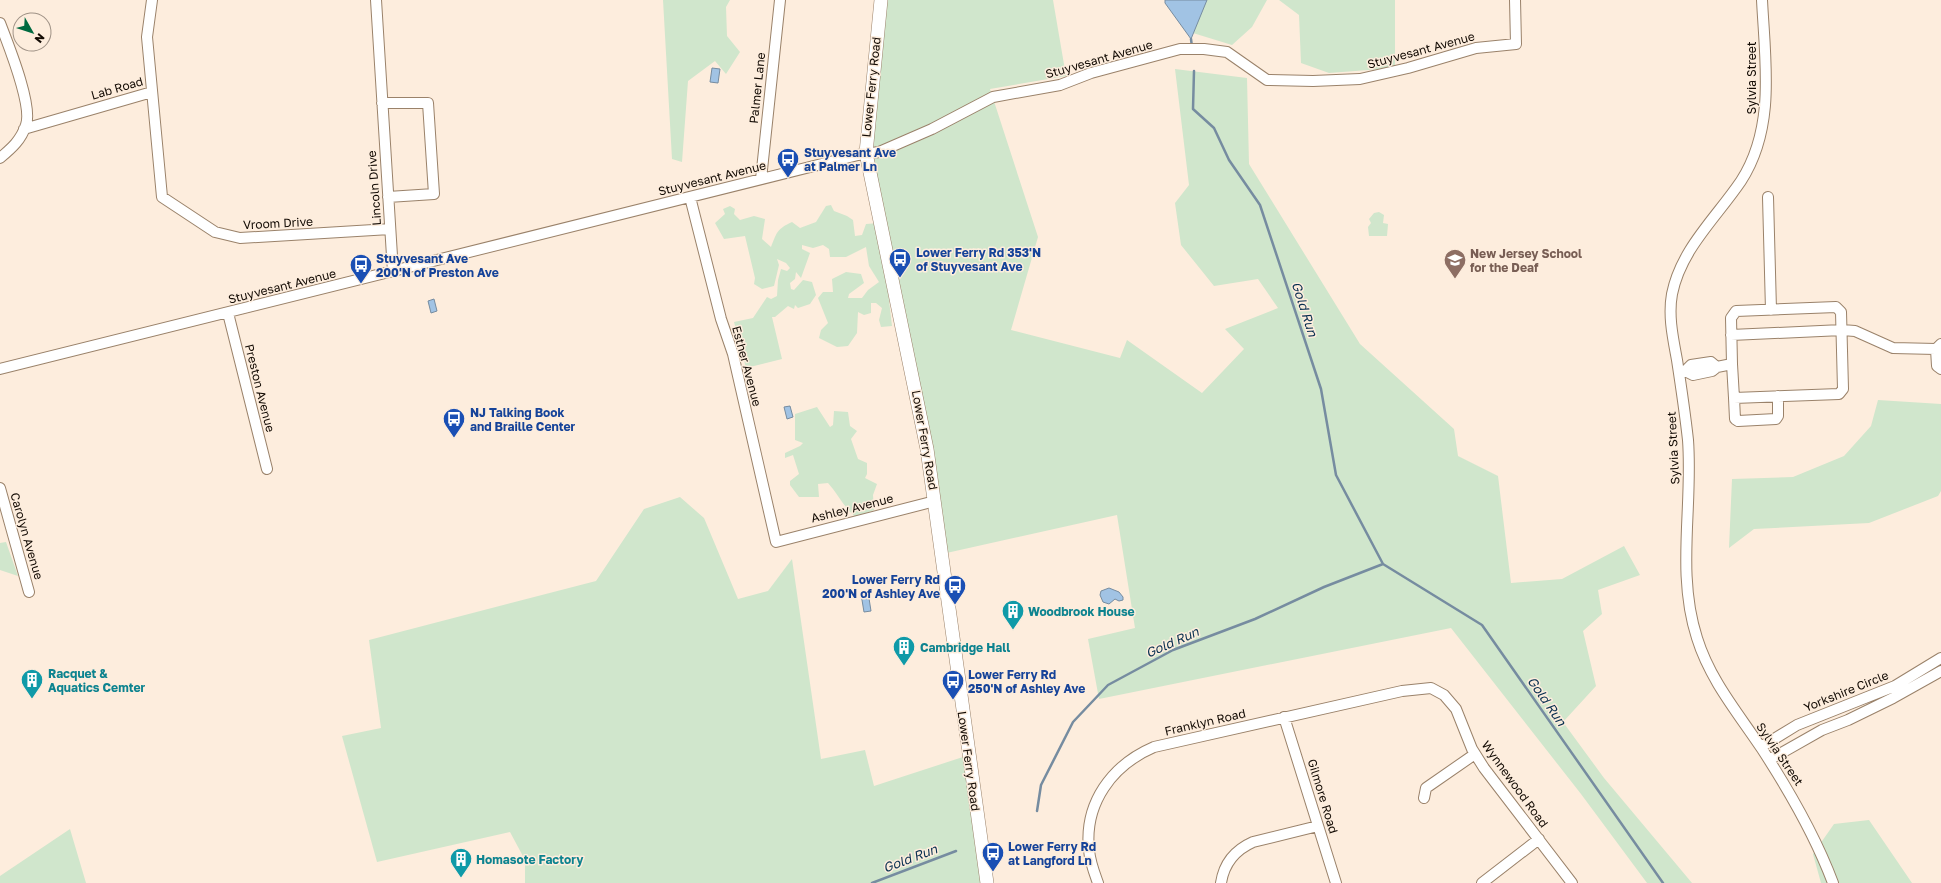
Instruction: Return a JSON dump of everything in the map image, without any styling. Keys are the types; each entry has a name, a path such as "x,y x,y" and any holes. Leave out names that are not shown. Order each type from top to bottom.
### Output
{"street":[{"name":"Lab Road","path":"24,129 152,92 147,37 152,0"},
{"name":"Lincoln Drive","path":"376,0 393,272"},
{"name":"Palmer Lane","path":"760,180 780,0"},
{"name":"Lower Ferry Road","path":"881,0 866,153 919,405 935,500 986,883"},
{"name":"Stuyvesant Avenue","path":"0,369 866,153 879,152 932,130 993,97 1060,85 1090,73 1180,49 1204,49 1227,52 1268,80 1313,81 1360,79 1408,68 1476,48 1516,44 1515,0"},
{"name":"Sylvia Street","path":"1762,0 1766,93 1762,132 1757,147 1741,180 1690,250 1675,281 1672,296 1671,324 1682,372 1688,442 1685,568 1686,588 1692,620 1706,662 1717,684 1797,803 1833,883"},
{"path":"0,23 14,61 27,108 27,124 17,144 0,158"},
{"name":"Vroom Drive","path":"152,92 162,197 215,232 240,238 390,229"},
{"path":"382,103 428,103 429,111 434,194 388,197"},
{"name":"Esther Avenue","path":"690,197 721,319 732,354 776,542"},
{"path":"1768,197 1771,310"},
{"path":"1734,398 1778,396 1839,394 1843,389 1842,330 1841,312 1836,307 1736,311 1731,318 1732,364 1735,419 1738,421 1776,419 1778,416 1778,396"},
{"name":"Preston Avenue","path":"228,313 267,469"},
{"path":"1731,334 1842,330 1855,331 1893,348 1938,347 1937,366 1941,369"},
{"path":"1682,372 1691,365 1711,362 1717,367 1732,364"},
{"name":"Carolyn Avenue","path":"0,488 30,592"},
{"name":"Ashley Avenue","path":"776,542 935,500"},
{"name":"Yorkshire Circle","path":"1760,747 1797,725 1895,686 1941,658"},
{"name":"Yorkshire Circle","path":"1769,760 1822,730 1848,720 1893,698 1941,671"},
{"name":"Franklyn Road","path":"1098,883 1089,850 1088,835 1093,809 1107,782 1127,762 1154,747 1402,691 1423,688"},
{"name":"Wynnewood Road","path":"1423,688 1431,688 1444,695 1456,709 1475,754 1572,883"},
{"name":"Gilmore Road","path":"1284,717 1336,883"},
{"path":"1424,798 1426,788 1475,754"},
{"path":"1221,883 1230,858 1245,846 1318,826"},
{"path":"1482,883 1538,839"}],"green space":[{"path":"663,0 730,0 726,7 727,36 740,52 726,74 715,61 688,81 682,162 672,159"},
{"path":"880,0 1053,0 1066,76 990,89 1038,237 1011,330 1120,358 1127,340 1202,393 1244,349 1225,329 1278,308 1258,279 1214,286 1181,245 1175,203 1189,185 1175,69 1247,78 1249,164 1360,344 1454,429 1458,456 1498,476 1511,583 1562,579 1624,546 1640,575 1598,590 1602,614 1583,631 1596,686 1563,722 1604,778 1692,883 1647,883 1581,794 1451,628 1099,699 1088,639 1135,628 1117,515 942,554 870,146"},
{"path":"1203,0 1267,0 1252,27 1232,45 1193,33"},
{"path":"1279,0 1395,0 1395,68 1329,73 1301,63 1299,15"},
{"path":"831,205 834,211 853,220 855,236 862,235 866,224 880,223 892,326 881,327 879,320 882,308 876,303 871,303 871,313 864,315 858,312 857,333 848,346 837,347 819,338 821,330 828,323 818,298 823,292 833,292 832,279 846,272 861,274 864,283 849,294 848,298 862,298 868,290 879,282 869,266 866,247 846,257 830,257 829,249 823,245 813,248 802,245 802,249 810,253 801,278 796,272 795,279 790,283 791,289 794,290 803,280 812,282 816,295 810,304 798,308 795,305 794,309 788,306 775,317 772,317 782,359 746,368 734,322 753,318 767,297 771,299 777,296 778,280 781,269 787,271 790,268 786,263 777,259 779,265 774,286 762,289 754,284 755,278 745,236 724,239 715,223 725,214 723,209 730,206 735,209 734,214 740,220 754,216 765,219 762,239 771,247 776,234 780,229 792,222 800,228 816,222 826,206"},
{"path":"1379,212 1384,215 1383,223 1388,224 1387,236 1369,236 1368,227 1371,223 1369,219 1374,213"},
{"path":"1878,400 1941,404 1941,491 1938,496 1869,523 1754,529 1729,548 1732,479 1793,477 1844,456 1871,426"},
{"path":"817,407 830,427 833,425 834,411 848,412 850,426 857,431 851,439 858,459 867,463 867,474 865,478 877,484 873,495 874,510 856,517 828,483 818,484 819,497 799,497 790,485 790,481 799,474 793,455 785,458 785,453 803,443 795,440 795,414"},
{"path":"680,497 704,518 738,599 768,591 792,559 821,759 865,750 874,786 966,756 987,883 525,883 525,860 510,832 377,862 342,736 381,728 369,640 596,581 644,509"},
{"path":"6,542 18,576 0,570 0,543"},
{"path":"1869,820 1912,883 1821,883 1813,854 1834,824"},
{"path":"70,829 86,883 0,883 0,876"}],"water":[{"path":"1165,0 1207,0 1191,39 1165,3"},
{"path":"712,68 720,69 718,83 710,82"},
{"path":"434,299 437,311 431,313 428,301"},
{"path":"790,406 793,417 787,419 784,407"},
{"path":"1109,588 1119,592 1123,597 1123,600 1119,601 1115,599 1109,604 1103,602 1100,595 1101,591"},
{"path":"868,592 871,611 864,612 861,594"}],"waterway":[{"name":"Gold Run","path":"1191,39 1192,47"},
{"name":"Gold Run","path":"1194,71 1193,109 1214,128 1229,160 1260,205 1321,389 1336,475 1383,564 1482,625 1663,883"},
{"name":"Gold Run","path":"1037,811 1041,785 1073,722 1108,685 1173,650 1255,619 1324,587 1383,564"},
{"name":"Gold Run","path":"872,883 956,851"}],"place":[{"name":"Stuyvesant Ave at Palmer Ln","path":"788,178"},
{"name":"Lower Ferry Rd 353'N of Stuyvesant Ave","path":"900,278"},
{"name":"New Jersey School for the Deaf","path":"1455,280"},
{"name":"Stuyvesant Ave 200'N of Preston Ave","path":"361,284"},
{"name":"NJ Talking Book and Braille Center","path":"454,438"},
{"name":"Lower Ferry Rd 200'N of Ashley Ave","path":"955,606"},
{"name":"Woodbrook House","path":"1013,630"},
{"name":"Cambridge Hall","path":"904,666"},
{"name":"Racquet & Aquatics Cemter","path":"32,700"},
{"name":"Lower Ferry Rd 250'N of Ashley Ave","path":"953,700"},
{"name":"Lower Ferry Rd at Langford Ln","path":"993,872"},
{"name":"Homasote Factory","path":"461,878"}]}
